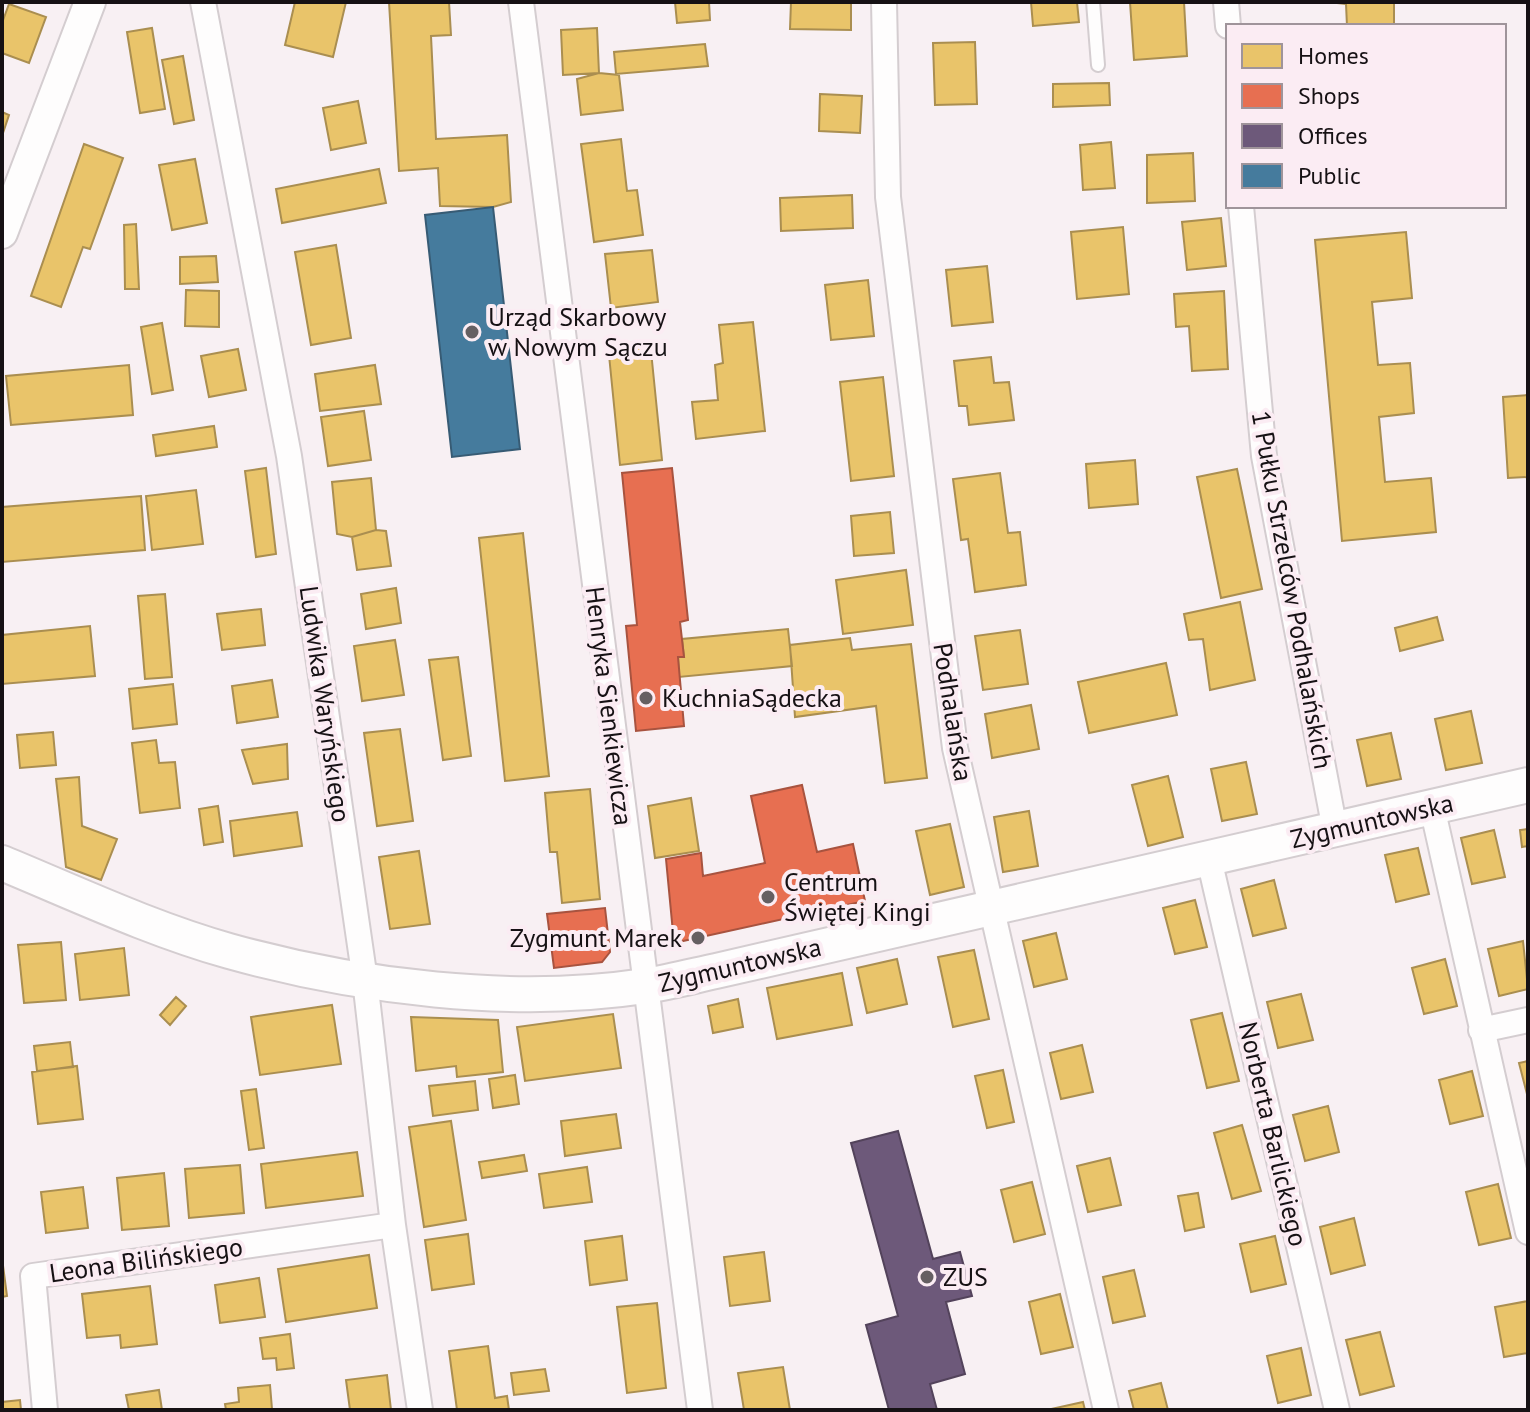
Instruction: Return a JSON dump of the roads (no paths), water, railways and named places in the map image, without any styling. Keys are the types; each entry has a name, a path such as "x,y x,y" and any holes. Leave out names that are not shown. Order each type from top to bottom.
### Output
{"main road":[{"name":"Zygmuntowska","path":"2,863 159,928 229,951 365,980 505,993 644,986 1528,785"}],"street":[{"path":"2,233 90,2"},
{"name":"Ludwika Waryńskiego","path":"203,2 289,456 365,980 393,1225 420,1410"},
{"name":"Henryka Sienkiewicza","path":"521,2 700,1410"},
{"name":"Podhalańska","path":"884,2 888,197 955,748 1106,1410"},
{"path":"1226,2 1228,24"},
{"name":"1 Pułku Strzelców Podhalańskich","path":"1241,208 1264,456 1335,830"},
{"path":"1432,807 1528,1232"},
{"name":"Norberta Barlickiego","path":"1209,859 1337,1410"},
{"path":"1481,1030 1528,1020"},
{"name":"Leona Bilińskiego","path":"45,1410 33,1276 393,1225"}],"lane":[{"path":"1093,2 1098,65"}],"place":[{"name":"Urząd Skarbowy w Nowym Sączu","path":"472,332"},
{"name":"KuchniaSądecka","path":"646,698"},
{"name":"Centrum Świętej Kingi","path":"768,897"},
{"name":"Zygmunt Marek","path":"698,938"},
{"name":"ZUS","path":"927,1277"}]}
